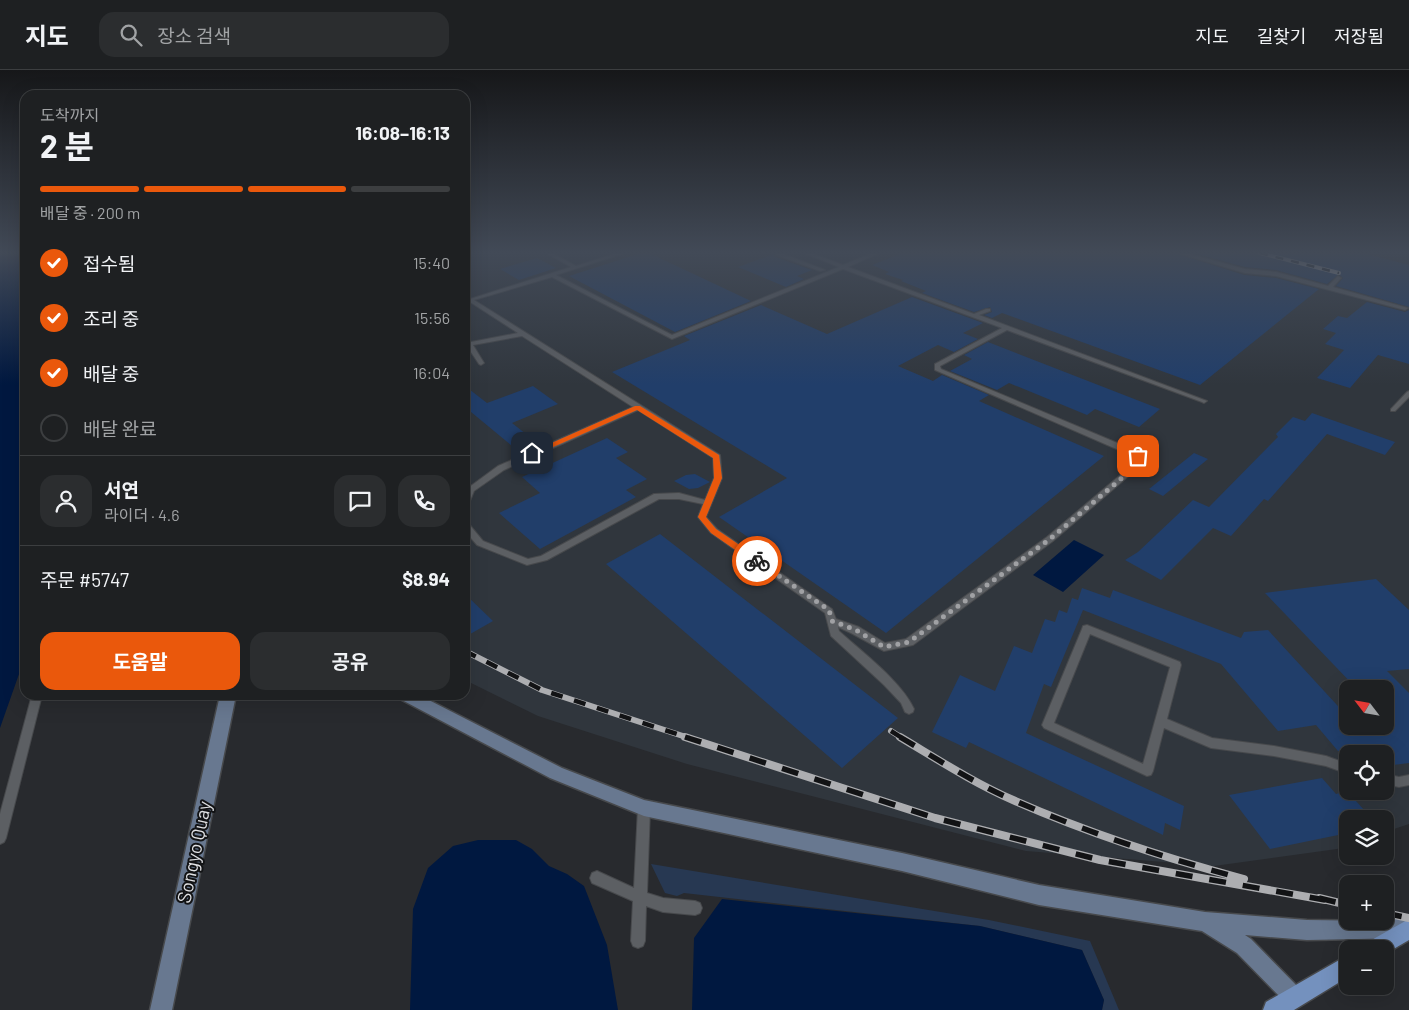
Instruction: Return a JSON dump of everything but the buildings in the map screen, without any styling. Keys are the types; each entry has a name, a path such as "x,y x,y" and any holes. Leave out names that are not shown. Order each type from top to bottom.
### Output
{"main road":[{"name":"Songyo Quay","path":"161,1010 227,700"},
{"path":"415,700 556,773 644,808 902,862 1039,894 1205,922 1307,930 1409,929"},
{"path":"1205,922 1244,946 1294,997"},
{"path":"1390,940 1409,929"},
{"path":"1274,1010 1339,970"}],"lane":[{"path":"595,297 672,336 770,297"},
{"path":"923,297 1204,401"},
{"path":"1360,297 1405,308"},
{"path":"470,302 717,457 718,478 702,517 714,531 829,610 836,633 888,682 905,700 909,709"},
{"path":"973,316 988,310"},
{"path":"832,621 856,630 884,647 909,642 1050,539 1142,461 1131,452 938,370 937,365 1005,328"},
{"path":"470,341 521,334"},
{"path":"470,346 481,363"},
{"path":"1393,410 1409,394"},
{"path":"470,492 501,468 638,407"},
{"path":"470,531 480,543 527,562 544,558 657,496 679,496 708,503"},
{"path":"1087,629 1176,665 1161,721 1147,771 1048,725 1087,629"},
{"path":"0,838 36,700"},
{"path":"1161,721 1211,742 1274,751 1326,761 1339,766"},
{"path":"1394,781 1409,780"},
{"path":"638,941 644,808"},
{"path":"597,878 639,897 663,905 696,908"}],"shaded area":[{"path":"0,297 20,297 20,671 0,728"},
{"path":"470,297 1409,297 1409,824 1394,829 1394,810 1339,810 1339,848 1214,866 1026,851 687,764 538,716 470,682"},
{"path":"1074,540 1104,555 1063,592 1033,575"},
{"path":"478,840 516,840 532,849 549,866 567,874 584,886 607,945 618,1010 410,1010 413,909 428,868 453,846"},
{"path":"651,864 989,920 1090,941 1119,1010 1102,1010 1104,1000 1082,950 980,926 684,893 677,896 665,893"},
{"path":"722,899 980,926 1082,950 1104,1000 1102,1010 692,1010 694,938"}],"railway":[{"path":"470,654 542,690 689,738"},
{"path":"891,731 902,738"},
{"path":"685,737 935,818 1100,860 1325,900"},
{"path":"900,737 984,786 1041,812 1127,844 1244,879"},
{"path":"1319,898 1339,903"},
{"path":"1394,915 1409,918"}],"way so far":[{"path":"757,561 829,610 832,621 856,630 884,647 909,642 968,601 1050,539 1142,461 1138,456"}],"route":[{"path":"532,453 638,407 717,457 718,478 702,517 714,531 757,561"}]}
